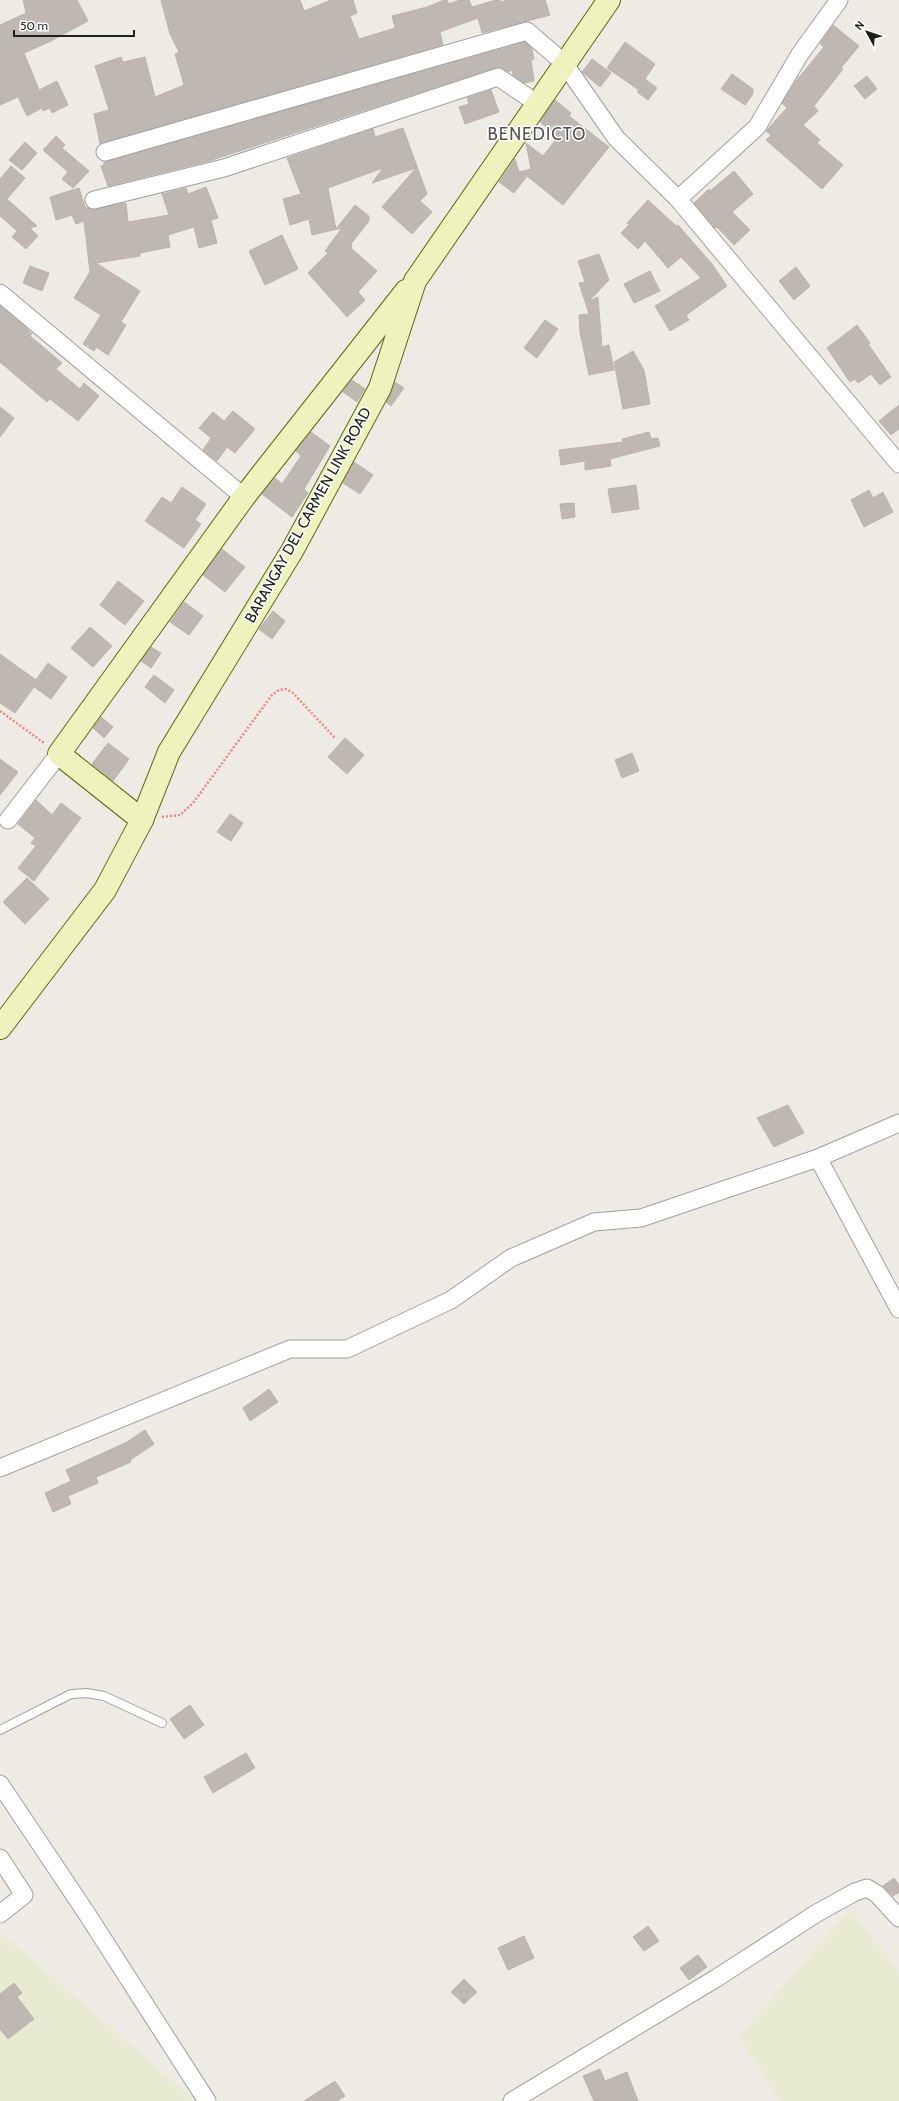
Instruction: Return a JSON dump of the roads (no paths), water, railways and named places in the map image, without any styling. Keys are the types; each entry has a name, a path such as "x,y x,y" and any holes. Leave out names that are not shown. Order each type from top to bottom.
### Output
{"street":[{"name":"BARANGAY DEL CARMEN LINK ROAD","path":"0,1028 105,890 142,820 169,752 292,551 380,388 415,281 538,104 564,63 609,0"},
{"path":"678,199 757,127 800,54 839,0"},
{"path":"105,152 527,31 564,63 616,138 678,199 899,464"},
{"path":"94,200 224,168 498,77 538,104"},
{"path":"8,820 59,754 244,497 415,281"},
{"path":"0,293 244,497"},
{"path":"59,754 142,820"},
{"path":"0,1468 290,1349 347,1349 451,1300 511,1258 594,1222 641,1218 818,1158 899,1122"},
{"path":"818,1158 899,1309"},
{"path":"0,1784 87,1914 207,2101"},
{"path":"0,1858 24,1895 0,1914"},
{"path":"512,2101 715,1979 817,1913 855,1892 867,1888 877,1894 899,1918"}],"lane":[{"path":"0,1730 71,1694 104,1696 162,1723"}],"district":[{"name":"BENEDICTO","path":"537,134"}]}
